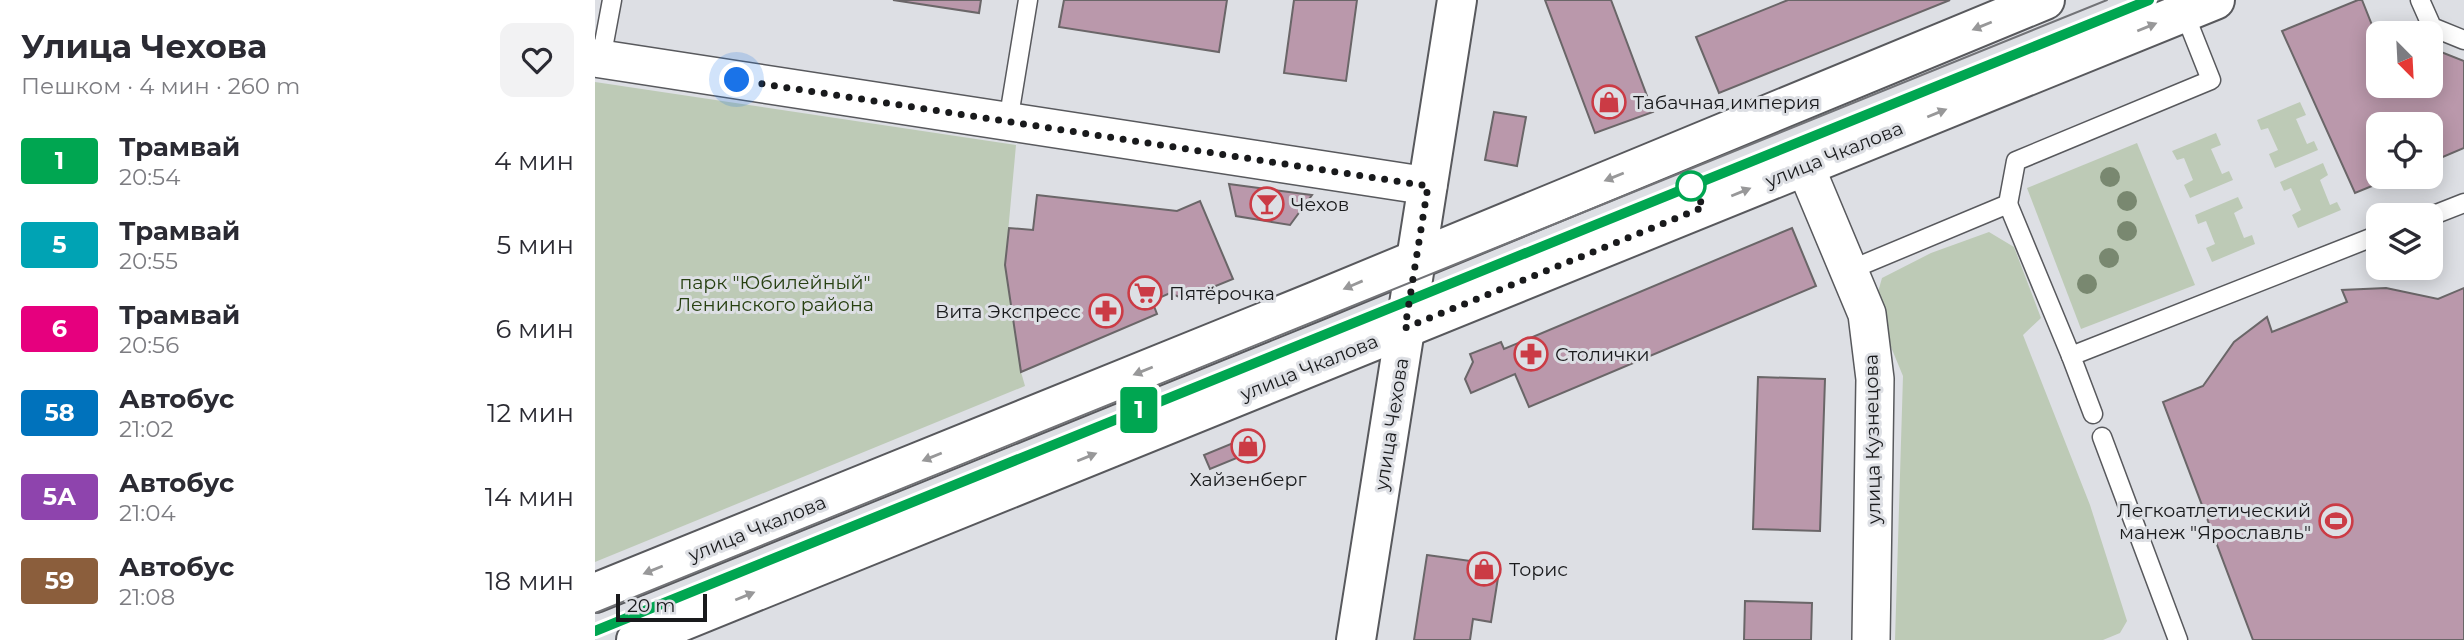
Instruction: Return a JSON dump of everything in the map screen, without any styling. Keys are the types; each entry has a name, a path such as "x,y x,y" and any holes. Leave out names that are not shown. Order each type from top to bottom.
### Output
{"main road":[{"name":"улица Чехова","path":"1356,640 1457,0"},
{"name":"улица Чкалова","path":"595,593 2045,0"},
{"name":"улица Чкалова","path":"641,639 2199,6"}],"street":[{"path":"598,59 1428,186"},
{"name":"улица Кузнецова","path":"1805,166 1867,314 1875,379 1871,640"}],"lane":[{"path":"598,59 612,0"},
{"path":"1008,122 1028,0"},
{"path":"2420,0 2432,26 2464,40"},
{"path":"2093,414 2008,204 2017,161 2211,80 2199,6"},
{"path":"2443,211 2464,203"},
{"path":"1850,270 2008,204"},
{"path":"2071,356 2366,240"},
{"path":"2102,437 2178,640"}],"green space":[{"name":"парк \"Юбилейный\" Ленинского района","path":"595,82 1016,145 1005,265 1018,329 1021,372 1025,386 595,562"},
{"path":"2300,102 2306,115 2296,119 2307,144 2314,141 2318,150 2275,168 2269,154 2278,150 2268,128 2261,130 2257,120"},
{"path":"2216,133 2221,145 2211,149 2222,174 2229,171 2233,180 2190,198 2184,185 2193,180 2184,158 2177,160 2172,151"},
{"path":"2137,143 2195,285 2081,329 2027,188"},
{"path":"2323,163 2328,175 2320,180 2330,205 2337,202 2341,210 2298,228 2292,215 2301,210 2291,188 2284,191 2280,182"},
{"path":"2238,197 2243,208 2234,213 2244,238 2252,235 2255,244 2212,262 2206,248 2215,244 2206,221 2198,224 2195,215"},
{"path":"1989,232 2014,247 2041,318 2023,335 2090,505 2127,621 2120,633 2103,640 1895,640 1903,376 1874,306 1882,278 1931,253"}],"building":[{"path":"893,0 981,0 979,13"},
{"path":"1064,0 1227,0 1219,52 1059,27"},
{"path":"1294,0 1357,0 1346,81 1284,73"},
{"path":"1545,0 1611,0 1653,112 1595,133"},
{"path":"1788,0 1950,0 1719,93 1696,37"},
{"path":"2362,0 2370,21 2366,21 2366,98 2443,98 2443,53 2464,61 2464,148 2443,157 2443,112 2366,112 2366,188 2355,193 2282,31"},
{"path":"1494,112 1526,117 1517,166 1485,160"},
{"path":"1229,184 1312,195 1290,225 1236,216"},
{"path":"1037,195 1177,211 1200,201 1233,279 1184,299 1170,293 1152,301 1157,314 1021,372 1005,265 1009,228 1033,230"},
{"path":"1792,228 1816,286 1529,407 1515,374 1471,393 1465,379 1473,362 1470,354 1501,342 1504,349"},
{"name":"Легкоатлетический манеж \"Ярославль\"","path":"2386,288 2438,299 2464,288 2464,640 2253,640 2163,402 2203,386 2234,342 2267,317 2272,332 2347,302 2342,290"},
{"path":"1758,377 1825,379 1820,531 1753,529"},
{"path":"1255,434 1261,448 1210,469 1204,455"},
{"path":"1427,555 1500,565 1491,622 1473,619 1470,640 1414,640"},
{"path":"1745,601 1812,603 1811,640 1744,640"}],"tram line":[{"path":"595,613 2107,0"},
{"name":"1","path":"595,631 2149,0"},
{"path":"595,631 2150,0"}],"place":[{"name":"Табачная империя","path":"1609,102"},
{"name":"Чехов","path":"1267,204"},
{"name":"Пятёрочка","path":"1145,293"},
{"name":"Вита Экспресс","path":"1106,311"},
{"name":"Столички","path":"1531,354"},
{"name":"Хайзенберг","path":"1248,446"},
{"name":"Легкоатлетический манеж \"Ярославль\"","path":"2336,521"},
{"name":"Торис","path":"1484,569"}],"route":[{"path":"737,80 1428,186 1405,328 1704,207 1691,186"}]}
